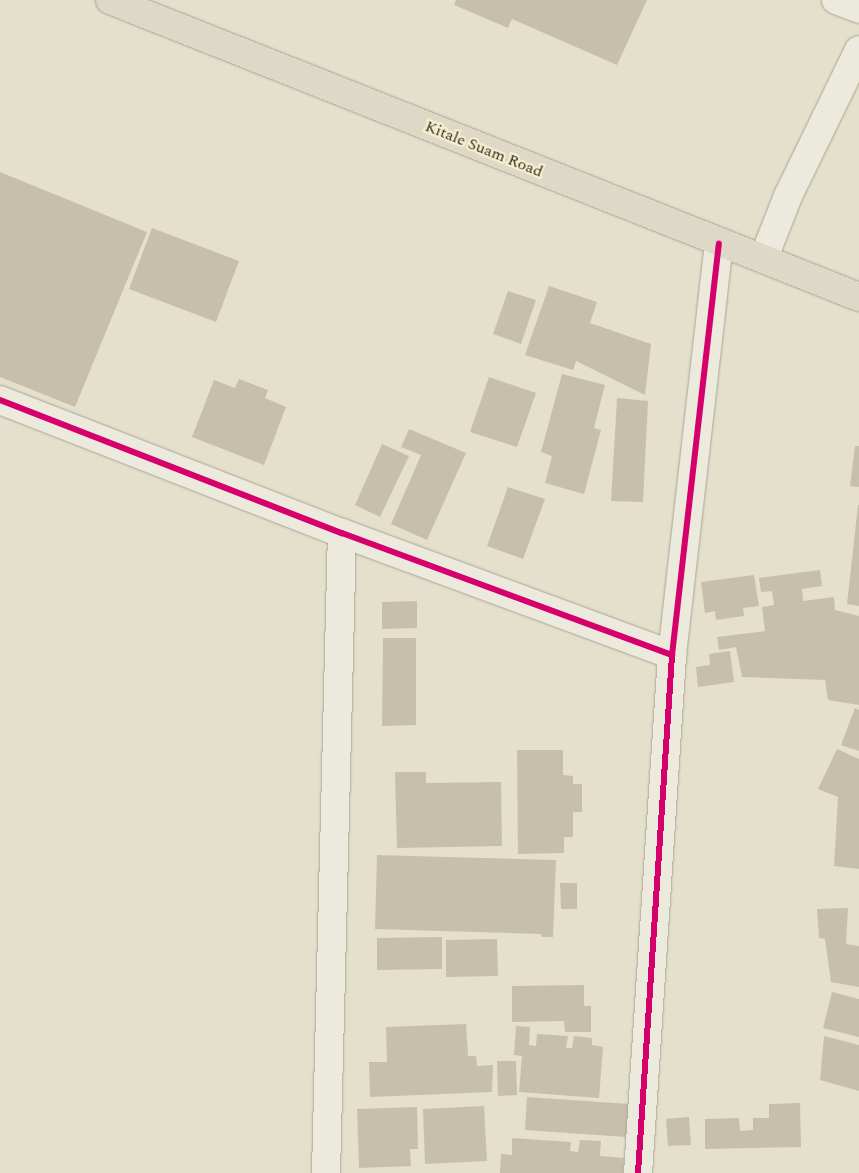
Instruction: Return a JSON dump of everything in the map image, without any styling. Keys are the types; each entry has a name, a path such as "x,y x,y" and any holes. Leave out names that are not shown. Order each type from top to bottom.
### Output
{"highway":[{"name":"Kitale Suam Road","path":"110,0 719,244 764,256 859,297"}],"street":[{"path":"836,0 859,9"},
{"path":"764,256 788,196 859,50"},
{"path":"638,1173 672,655 719,244"},
{"path":"0,400 342,533 672,655"},
{"path":"326,1173 342,533"}],"building":[{"path":"456,0 647,0 617,65 512,19 508,28 454,5"},
{"path":"0,172 147,232 75,407 0,377"},
{"path":"152,228 239,261 216,322 129,289"},
{"path":"549,286 597,302 590,323 651,344 645,395 576,361 573,370 525,355"},
{"path":"508,291 536,300 521,344 493,334"},
{"path":"562,374 605,385 594,428 601,430 584,494 545,483 552,456 541,452"},
{"path":"489,377 536,393 517,447 470,432"},
{"path":"239,379 268,390 265,398 286,407 264,465 192,437 214,380 235,388"},
{"path":"617,398 648,401 643,502 611,501"},
{"path":"409,429 466,453 427,540 391,524 421,455 401,447"},
{"path":"382,444 409,456 380,517 355,505"},
{"path":"855,446 859,446 859,487 850,486"},
{"path":"508,487 545,499 523,559 487,546"},
{"path":"859,505 859,606 847,604"},
{"path":"820,570 822,586 802,589 803,601 834,597 835,610 859,616 859,705 828,700 825,680 742,677 736,647 719,650 717,637 765,631 762,607 774,605 772,591 761,592 759,578"},
{"path":"754,575 759,606 743,608 744,616 716,620 715,611 705,613 701,582"},
{"path":"417,601 417,628 382,629 382,602"},
{"path":"383,638 416,638 416,725 382,726"},
{"path":"730,651 734,682 698,687 696,667 710,665 709,654"},
{"path":"855,708 859,710 859,751 841,745"},
{"path":"837,749 859,759 859,869 834,866 838,797 818,789"},
{"path":"517,750 563,750 563,775 573,776 573,784 582,784 582,812 573,812 573,837 564,837 564,853 518,854"},
{"path":"395,772 426,772 426,783 501,782 502,846 397,848"},
{"path":"377,855 556,860 553,937 542,937 541,934 375,929"},
{"path":"560,883 577,883 577,909 561,909"},
{"path":"848,908 846,944 859,946 859,987 831,982 825,939 819,938 817,909"},
{"path":"442,937 442,969 377,970 377,938"},
{"path":"497,939 498,976 446,977 446,940"},
{"path":"584,985 584,1006 591,1006 591,1032 565,1032 564,1021 512,1022 512,986"},
{"path":"832,992 859,999 859,1037 823,1028"},
{"path":"466,1024 468,1056 476,1056 477,1066 493,1065 492,1092 370,1097 369,1062 387,1062 386,1027"},
{"path":"516,1026 530,1027 529,1045 536,1046 537,1034 568,1036 566,1048 572,1048 574,1036 592,1038 592,1045 603,1047 599,1098 519,1092 522,1056 514,1055"},
{"path":"824,1036 859,1045 859,1091 820,1080"},
{"path":"497,1061 516,1061 517,1095 498,1096"},
{"path":"527,1097 629,1104 626,1137 525,1130"},
{"path":"800,1103 801,1147 705,1149 705,1119 739,1118 740,1131 753,1130 753,1118 769,1118 769,1104"},
{"path":"484,1106 487,1161 425,1164 423,1109"},
{"path":"417,1107 418,1149 410,1149 411,1166 359,1168 357,1109"},
{"path":"689,1117 691,1145 668,1146 666,1119"},
{"path":"512,1138 571,1142 570,1151 578,1152 580,1140 601,1141 600,1156 624,1158 623,1173 500,1173 501,1154 512,1155"}],"cycle path":[{"path":"638,1173 672,655 719,244"},
{"path":"0,400 342,533 672,655"}]}
